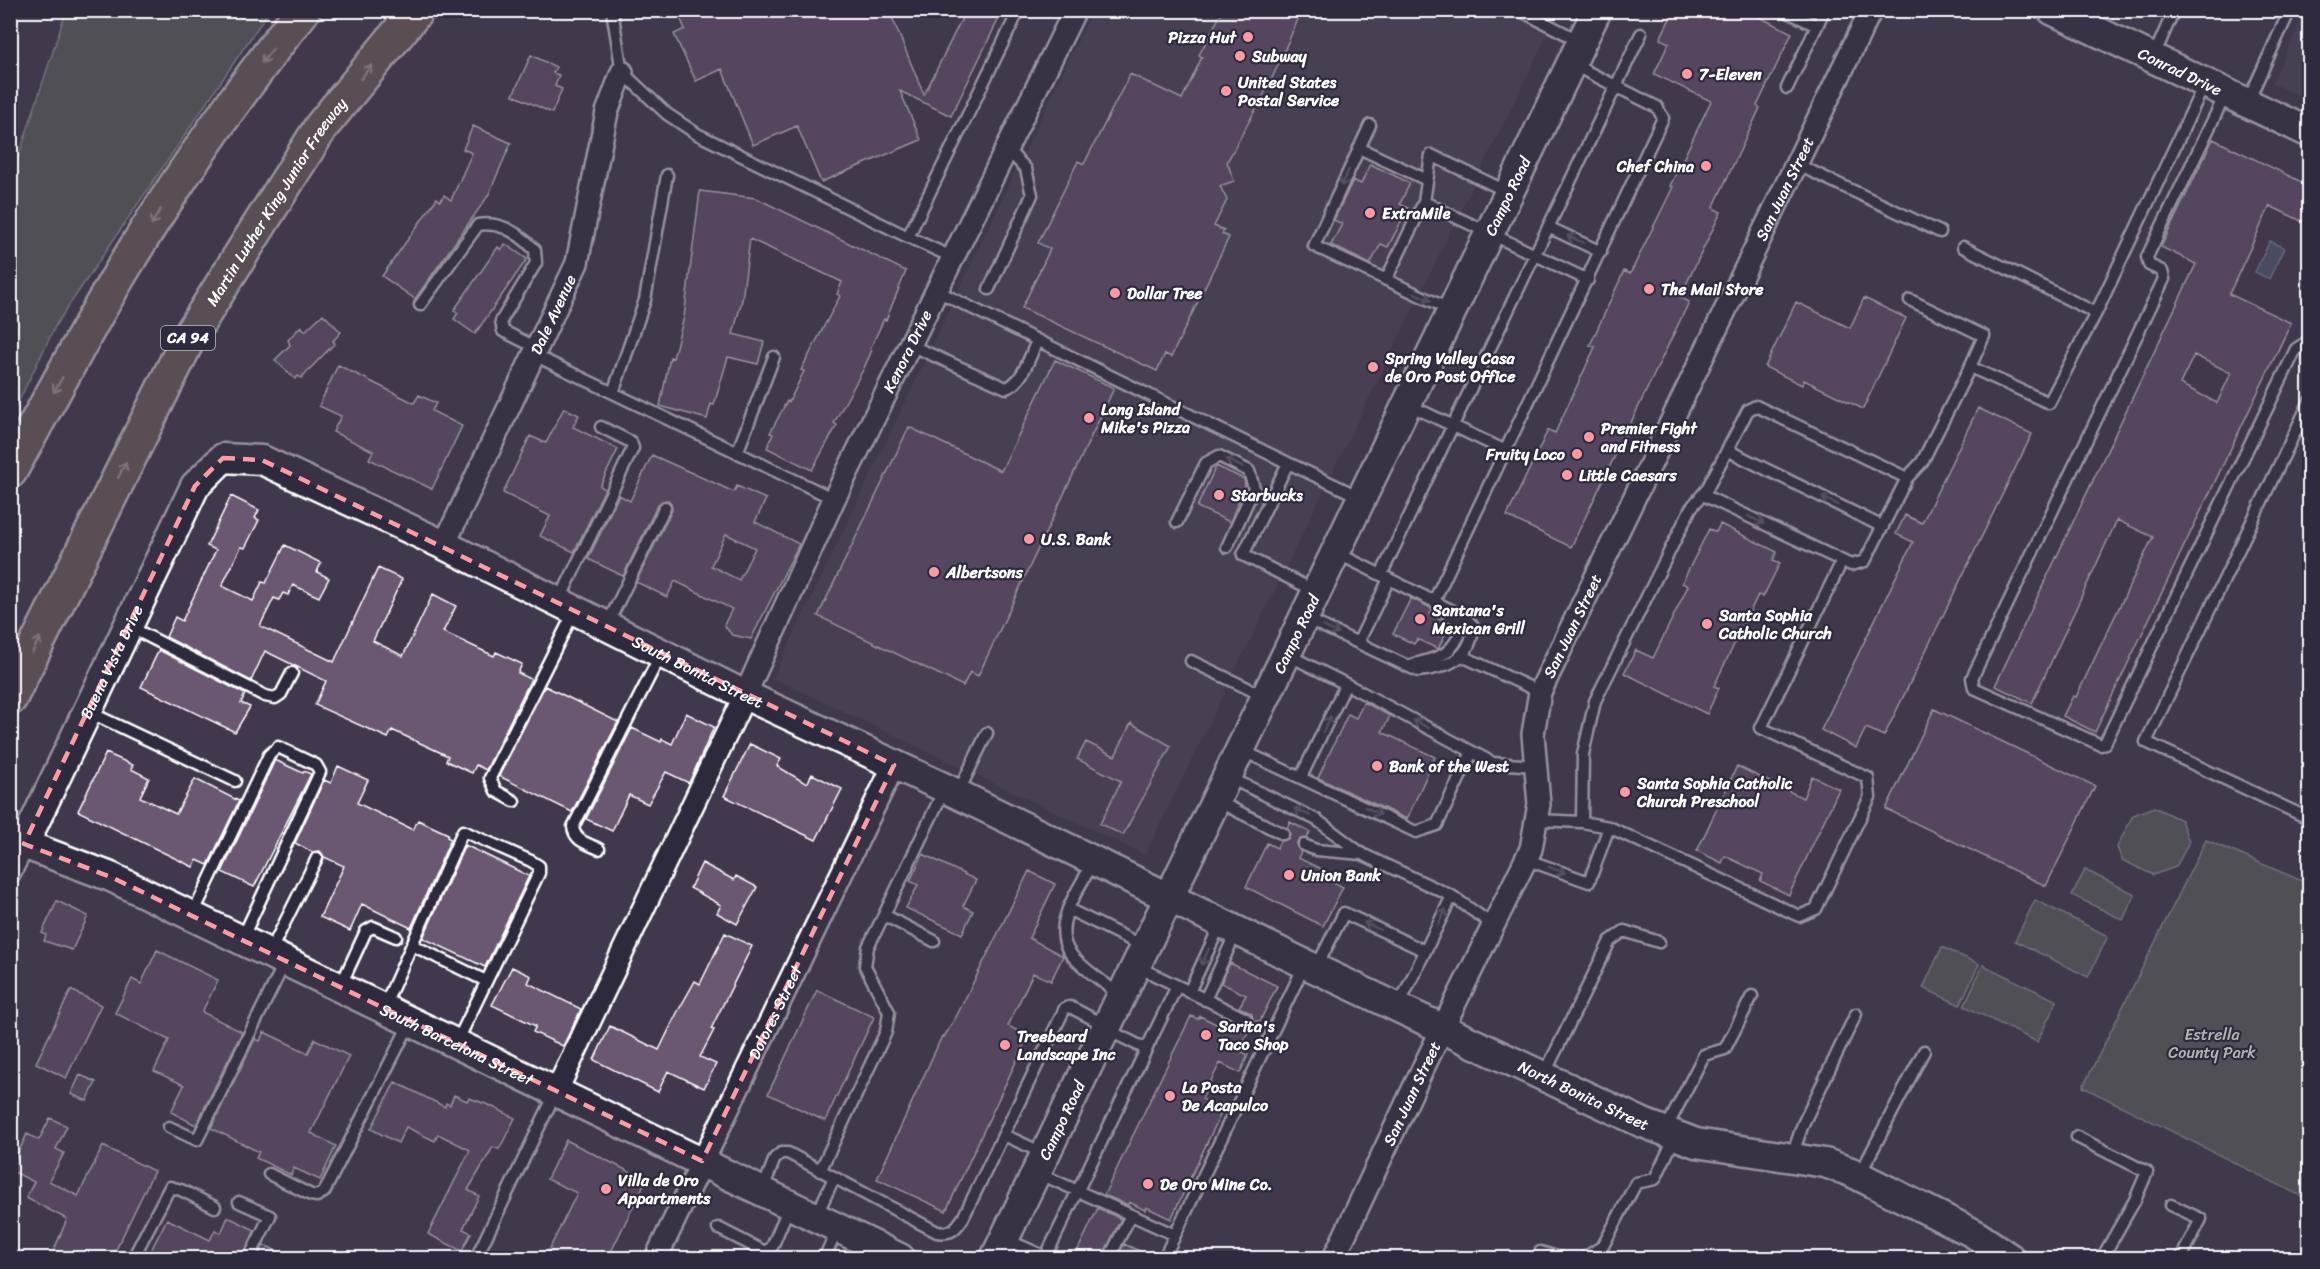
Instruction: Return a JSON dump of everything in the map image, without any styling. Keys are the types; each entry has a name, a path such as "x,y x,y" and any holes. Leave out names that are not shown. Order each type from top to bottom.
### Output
{"highway":[{"path":"10,471 97,314 167,201 255,71 303,10"},
{"name":"Martin Luther King Junior Freeway","path":"10,698 188,339 321,127 417,10"}],"street":[{"name":"Kenora Drive","path":"555,1094 745,695 834,499 1075,10"},
{"name":"Campo Road","path":"1000,1249 1597,10"},
{"name":"San Juan Street","path":"1334,1258 1526,859 1537,820 1533,734 1540,692 1871,10"},
{"name":"Conrad Drive","path":"2052,10 2310,133"},
{"name":"Dale Avenue","path":"444,545 577,263 607,112 622,72"},
{"name":"South Bonita Street","path":"223,458 262,460 444,545 745,695 1170,896"},
{"name":"Buena Vista Drive","path":"10,872 17,842 87,711 195,486 223,458"},
{"name":"Dolores Street","path":"656,1258 894,765"},
{"name":"South Barcelona Street","path":"17,842 111,877 555,1094 702,1161 900,1258"},
{"name":"North Bonita Street","path":"1170,896 1310,966 1670,1134 1696,1143 1792,1156 1825,1163 1859,1176 1973,1233 2010,1258"}],"lane":[{"path":"612,10 622,72 668,114 698,134 954,258"},
{"path":"908,237 1019,10"},
{"path":"1434,602 1663,118 1657,106 1615,86 1577,52 1519,10"},
{"path":"1784,10 1817,26"},
{"path":"1787,88 1824,10"},
{"path":"2152,58 2174,10"},
{"path":"1970,367 2049,403 2096,313 2226,93 2290,10"},
{"path":"1358,643 1454,426 1641,34"},
{"path":"2226,93 2147,257 2149,265 2162,271 2164,279 1972,678 1974,688 2101,745 2105,743 2296,350 2310,340"},
{"path":"1370,125 1314,246 1452,311"},
{"path":"1359,148 1427,180"},
{"path":"989,289 1032,195 1026,169 1007,149"},
{"path":"1386,280 1424,202 1431,155 1509,192"},
{"path":"1796,164 1940,232"},
{"path":"613,393 645,300 667,176"},
{"path":"1424,202 1588,280"},
{"path":"420,305 478,225 491,222 523,237 535,250 536,263 501,321 503,330 536,351 613,393 834,499"},
{"path":"1548,227 1601,252"},
{"path":"1963,247 2096,313"},
{"path":"937,291 1362,498"},
{"path":"1703,495 1851,565 1865,561 1907,478 1922,462 1984,336 1910,300"},
{"path":"910,345 1006,388 1014,386 1037,341"},
{"path":"737,453 774,357"},
{"path":"2310,401 2146,742 2310,819"},
{"path":"1407,404 1506,451"},
{"path":"1582,822 1583,754 1598,691 1691,508 1703,495 1748,410 1756,406 1907,478"},
{"path":"514,801 496,791 490,778 633,448 631,442 602,427"},
{"path":"1727,450 1883,527"},
{"path":"1177,522 1206,463 1220,456 1249,471 1254,488 1227,548"},
{"path":"1288,463 1243,555 1317,592"},
{"path":"607,626 665,507"},
{"path":"1336,552 1456,619 1462,628 1457,643 1445,655 1408,666"},
{"path":"1537,820 1582,822 1609,827 1799,916 1816,909 1870,797 1868,778 1761,728 1842,561"},
{"path":"1304,618 1418,671 1438,669 1453,663 1462,656 1472,635 1473,626 1463,616 1386,579"},
{"path":"128,626 265,696 275,698 281,694 292,673"},
{"path":"599,849 579,840 574,835 573,827 661,653"},
{"path":"1287,654 1493,763 1536,766"},
{"path":"1462,656 1540,692"},
{"path":"1191,661 1266,697"},
{"path":"1301,777 1346,684"},
{"path":"87,711 235,781"},
{"path":"820,1171 886,1032 889,1012 865,966 868,947 951,791 987,734"},
{"path":"192,917 273,749 278,747 316,765 320,772 241,940"},
{"path":"1240,750 1416,832 1437,825 1472,752"},
{"path":"1222,789 1284,834"},
{"path":"1222,789 1317,820 1362,854 1452,896 1493,926"},
{"path":"1526,859 1589,882 1609,827"},
{"path":"382,1009 463,831 531,861 538,866 539,873 455,1045"},
{"path":"1304,845 1316,850 1362,854"},
{"path":"169,1127 197,1140 277,958 317,858"},
{"path":"1094,860 1068,909 1063,931 1069,953 1122,997"},
{"path":"1398,1007 1452,896"},
{"path":"1068,909 1141,957 1177,986 1246,1019"},
{"path":"1164,1258 1310,966 1344,913 1425,951"},
{"path":"884,915 934,941"},
{"path":"1189,992 1229,926"},
{"path":"1205,1000 1229,926"},
{"path":"339,988 366,931 373,927 396,937"},
{"path":"1544,1076 1610,941 1624,931 1659,942"},
{"path":"412,945 486,981"},
{"path":"1000,1249 1045,1258 1177,986"},
{"path":"1584,1258 1603,1246 1636,1183 1655,1179 1670,1134 1704,1055 1725,1049 1752,996"},
{"path":"762,1191 775,1158 781,1153 788,1153 936,1232 947,1233 955,1230 963,1218 1067,1006 1146,1049"},
{"path":"1792,1156 1803,1124 1856,1014"},
{"path":"269,1174 311,1195 317,1196 324,1192 411,1023"},
{"path":"1859,1176 1924,1051"},
{"path":"476,1258 555,1094"},
{"path":"1004,1135 1078,1191 1175,1235"},
{"path":"2077,1137 2147,1172 2135,1200 2102,1258"},
{"path":"824,1258 834,1178"},
{"path":"133,1258 170,1187 215,1207"},
{"path":"239,1202 270,1216 249,1258"},
{"path":"718,1228 765,1252 772,1247 790,1204"},
{"path":"2171,1205 2200,1219 2181,1258"},
{"path":"1109,1258 1131,1215"},
{"path":"1540,1252 1561,1258"}],"highlighted area":[{"path":"223,458 262,460 894,765 702,1161 111,877 24,844 195,486"}],"shaded area":[{"path":"2306,10 2310,11 2309,101 2272,83"},
{"path":"1092,11 1559,11 1145,855 773,678"}],"green space":[{"path":"66,11 269,11 57,323 11,417 11,180"},
{"path":"2154,807 2181,820 2189,842 2176,867 2153,875 2122,860 2117,847 2133,815"},
{"name":"Estrella County Park","path":"2206,840 2309,884 2309,1200 2083,1087"},
{"path":"2085,870 2135,894 2123,920 2072,895"},
{"path":"2035,900 2108,936 2088,977 2015,941"},
{"path":"1942,947 1979,964 1960,1005 1923,988"},
{"path":"1983,965 2057,1001 2037,1042 1964,1006"}],"water":[{"path":"2270,241 2284,248 2269,279 2255,272"}],"building":[{"path":"677,10 889,10 924,95 966,10 1003,10 951,116 900,91 921,140 821,182 797,126 753,145 722,69 696,81 674,34 685,29"},
{"path":"1223,10 1302,10 1270,83 1227,162 1234,181 1220,186 1227,200 1214,226 1224,230 1222,234 1229,237 1171,357 1165,354 1157,371 1022,308 1050,249 1038,243 1078,161 1084,164 1130,74 1182,99 1202,57 1199,55"},
{"path":"1674,10 1745,10 1792,33 1757,106 1760,108 1713,208 1721,212 1680,297 1689,302 1571,547 1507,516 1548,430 1555,433 1595,347 1590,345 1624,271 1630,274 1673,187 1670,186 1711,101 1654,74 1669,43 1660,39"},
{"path":"531,55 556,67 553,73 559,75 555,86 562,89 552,113 513,95"},
{"path":"473,126 511,143 488,196 415,299 382,276 437,198 440,201 444,195 451,200 472,153 463,149"},
{"path":"2213,139 2310,186 2310,225 2270,206 2229,294 2291,323 2095,732 2063,716 2073,696 2076,697 2153,537 2117,520 2032,703 1995,686 2196,264 2161,247","holes":["2194,355 2231,373 2217,403 2180,384"]},
{"path":"1370,164 1410,183 1400,204 1408,208 1388,247 1381,244 1370,264 1331,245 1342,224 1334,220 1353,180 1361,184"},
{"path":"700,191 756,198 906,271 886,320 884,319 870,349 872,350 864,368 834,423 837,425 812,470 767,448 773,434 770,433 787,401 789,402 804,371 801,370 840,296 837,294 842,282 750,239 742,300 733,334 764,342 758,364 728,357 714,405 711,404 707,419 660,406 670,357 673,358 684,317"},
{"path":"505,244 527,259 475,334 454,319 458,313 454,310 498,247 501,250"},
{"path":"1864,298 1906,318 1863,409 1804,380 1802,385 1765,367 1796,302 1850,328"},
{"path":"323,314 341,332 333,341 335,343 301,378 298,376 295,379 275,360 290,345 288,340 301,326 305,331"},
{"name":"Albertsons","path":"1055,360 1114,388 978,676 970,672 963,686 818,616 909,427 1001,471"},
{"path":"338,365 414,403 419,395 436,403 432,411 462,426 432,489 369,459 373,451 333,432 341,416 319,406"},
{"path":"564,408 579,415 573,427 618,449 600,486 605,489 574,552 540,536 550,516 503,493 530,436 546,443"},
{"path":"1978,408 2032,434 1884,736 1866,728 1856,748 1821,730 1913,542 1896,534 1905,515 1922,523"},
{"path":"652,455 734,492 737,486 766,499 755,522 799,544 751,639 732,635 724,625 732,609 675,581 667,597 636,582 672,510 668,500 658,504 623,576 588,559 619,495 630,501","holes":["726,534 755,548 739,580 711,566"]},
{"name":"Starbucks","path":"1216,466 1244,479 1245,485 1230,522 1197,507"},
{"path":"231,496 259,510 255,518 259,520 245,548 241,547 222,586 253,601 262,582 266,583 285,545 321,563 317,572 329,578 319,597 293,585 288,595 283,593 279,600 274,598 260,626 334,662 378,568 402,579 373,641 403,656 433,594 456,606 443,632 494,656 496,652 522,664 518,673 531,679 486,770 476,765 472,773 446,761 448,756 392,730 388,738 315,705 326,681 265,651 251,681 166,637 175,617 182,621 216,550 207,546"},
{"name":"Santa Sophia Catholic Church","path":"1720,524 1777,552 1773,560 1780,563 1763,597 1758,595 1714,686 1719,688 1707,714 1624,673 1636,650 1653,658 1688,586 1682,583 1709,529 1716,532"},
{"name":"Santana's Mexican Grill","path":"1411,598 1433,609 1430,614 1450,624 1438,649 1417,639 1414,644 1393,634"},
{"path":"159,650 245,694 241,703 250,707 235,732 141,687"},
{"path":"545,686 618,722 572,812 499,776"},
{"name":"Bank of the West","path":"1364,702 1390,716 1382,732 1435,757 1407,819 1318,778 1348,714 1356,718"},
{"path":"1934,709 2095,786 2046,886 1886,809"},
{"path":"686,713 714,727 689,783 666,772 648,804 629,795 612,831 586,819 632,728 661,742 662,739 672,744"},
{"path":"1131,723 1171,746 1123,835 1100,824 1121,781 1077,759 1086,742 1115,756"},
{"path":"750,744 781,759 777,766 805,783 812,774 842,789 816,840 724,796"},
{"path":"106,753 133,765 131,769 149,778 140,797 176,814 195,779 239,801 208,865 197,860 193,867 78,811"},
{"path":"275,760 303,773 304,771 311,774 254,887 222,872"},
{"path":"338,766 368,780 357,803 413,830 418,820 448,834 447,837 451,839 411,928 362,904 350,931 320,917 344,866 324,857 320,851 312,852 295,843 324,780 331,783"},
{"path":"1737,766 1803,798 1812,776 1839,789 1789,895 1760,881 1763,874 1725,856 1722,863 1697,851"},
{"name":"Union Bank","path":"1290,822 1310,832 1307,838 1297,842 1297,847 1301,852 1298,858 1328,872 1325,878 1343,887 1323,926 1246,887 1267,843 1277,848 1280,841 1289,838 1290,833 1287,828"},
{"path":"465,845 529,876 485,967 423,938"},
{"path":"923,854 976,880 963,906 973,911 962,934 906,908 918,885 910,881"},
{"path":"702,863 734,880 736,876 757,887 737,924 717,913 721,905 690,888"},
{"path":"1029,871 1055,884 1029,938 1063,956 1051,981 1033,973 1008,1026 1028,1036 946,1211 877,1179 942,1036 944,1037 956,1017"},
{"path":"57,901 88,916 72,950 44,941 46,935 42,933"},
{"path":"725,933 752,946 711,1029 714,1030 700,1057 716,1064 704,1088 668,1071 658,1092 594,1060 610,1026 659,1050 695,981 700,984"},
{"path":"157,950 218,980 202,1012 242,1032 196,1125 171,1112 184,1085 154,1071 169,1040 115,1013 132,979 141,984"},
{"path":"1230,963 1277,986 1260,1021 1253,1021 1252,1014 1239,1007 1246,995 1221,983"},
{"path":"512,967 531,976 528,983 581,1009 563,1046 533,1032 536,1026 492,1005"},
{"path":"71,990 101,1005 66,1078 36,1063"},
{"path":"817,990 874,1017 825,1121 768,1094"},
{"path":"1191,1016 1198,1019 1200,1016 1228,1030 1233,1021 1246,1026 1252,1024 1239,1050 1248,1055 1240,1073 1220,1063 1202,1099 1223,1109 1171,1219 1146,1207 1145,1210 1129,1202 1128,1205 1104,1195"},
{"path":"264,1032 308,1053 315,1039 349,1056 311,1133 336,1146 320,1180 294,1168 291,1175 256,1158 259,1152 211,1128 255,1039 260,1041"},
{"path":"80,1075 96,1082 87,1101 71,1094"},
{"path":"395,1082 445,1107 446,1103 450,1105 454,1095 467,1101 469,1098 489,1105 515,1118 499,1149 493,1147 468,1190 479,1196 463,1229 471,1233 462,1251 428,1234 470,1150 438,1134 435,1141 406,1127 398,1143 371,1129"},
{"path":"50,1118 67,1126 56,1149 64,1153 49,1181 78,1196 103,1146 154,1171 112,1258 71,1258 54,1250 67,1219 26,1198 34,1182 10,1170 27,1134 39,1140"},
{"name":"Villa de Oro Appartments","path":"566,1140 646,1180 608,1258 564,1258 548,1252 577,1193 547,1179"},
{"path":"1098,1208 1121,1219 1102,1258 1074,1258"},
{"path":"228,1217 255,1230 242,1258 147,1258 167,1219 210,1240 215,1230 221,1233"},
{"path":"1124,1244 1155,1258 1117,1258"},
{"path":"264,1245 292,1258 257,1258"}],"place":[{"name":"Pizza Hut","path":"1248,37"},
{"name":"Subway","path":"1240,56"},
{"name":"7-Eleven","path":"1687,74"},
{"name":"United States Postal Service","path":"1226,91"},
{"name":"Chef China","path":"1706,166"},
{"name":"ExtraMile","path":"1370,213"},
{"name":"The Mail Store","path":"1649,289"},
{"name":"Dollar Tree","path":"1115,293"},
{"name":"Spring Valley Casa de Oro Post Office","path":"1373,367"},
{"name":"Long Island Mike's Pizza","path":"1089,418"},
{"name":"Premier Fight and Fitness","path":"1589,437"},
{"name":"Fruity Loco","path":"1577,454"},
{"name":"Little Caesars","path":"1567,475"},
{"name":"Starbucks","path":"1219,495"},
{"name":"U.S. Bank","path":"1029,539"},
{"name":"Albertsons","path":"934,572"},
{"name":"Santana's Mexican Grill","path":"1420,619"},
{"name":"Santa Sophia Catholic Church","path":"1707,624"},
{"name":"Bank of the West","path":"1377,766"},
{"name":"Santa Sophia Catholic Church Preschool","path":"1625,792"},
{"name":"Union Bank","path":"1289,875"},
{"name":"Sarita's Taco Shop","path":"1206,1035"},
{"name":"Treebeard Landscape Inc","path":"1005,1045"},
{"name":"La Posta De Acapulco","path":"1170,1096"},
{"name":"De Oro Mine Co.","path":"1148,1184"},
{"name":"Villa de Oro Appartments","path":"606,1189"}]}
